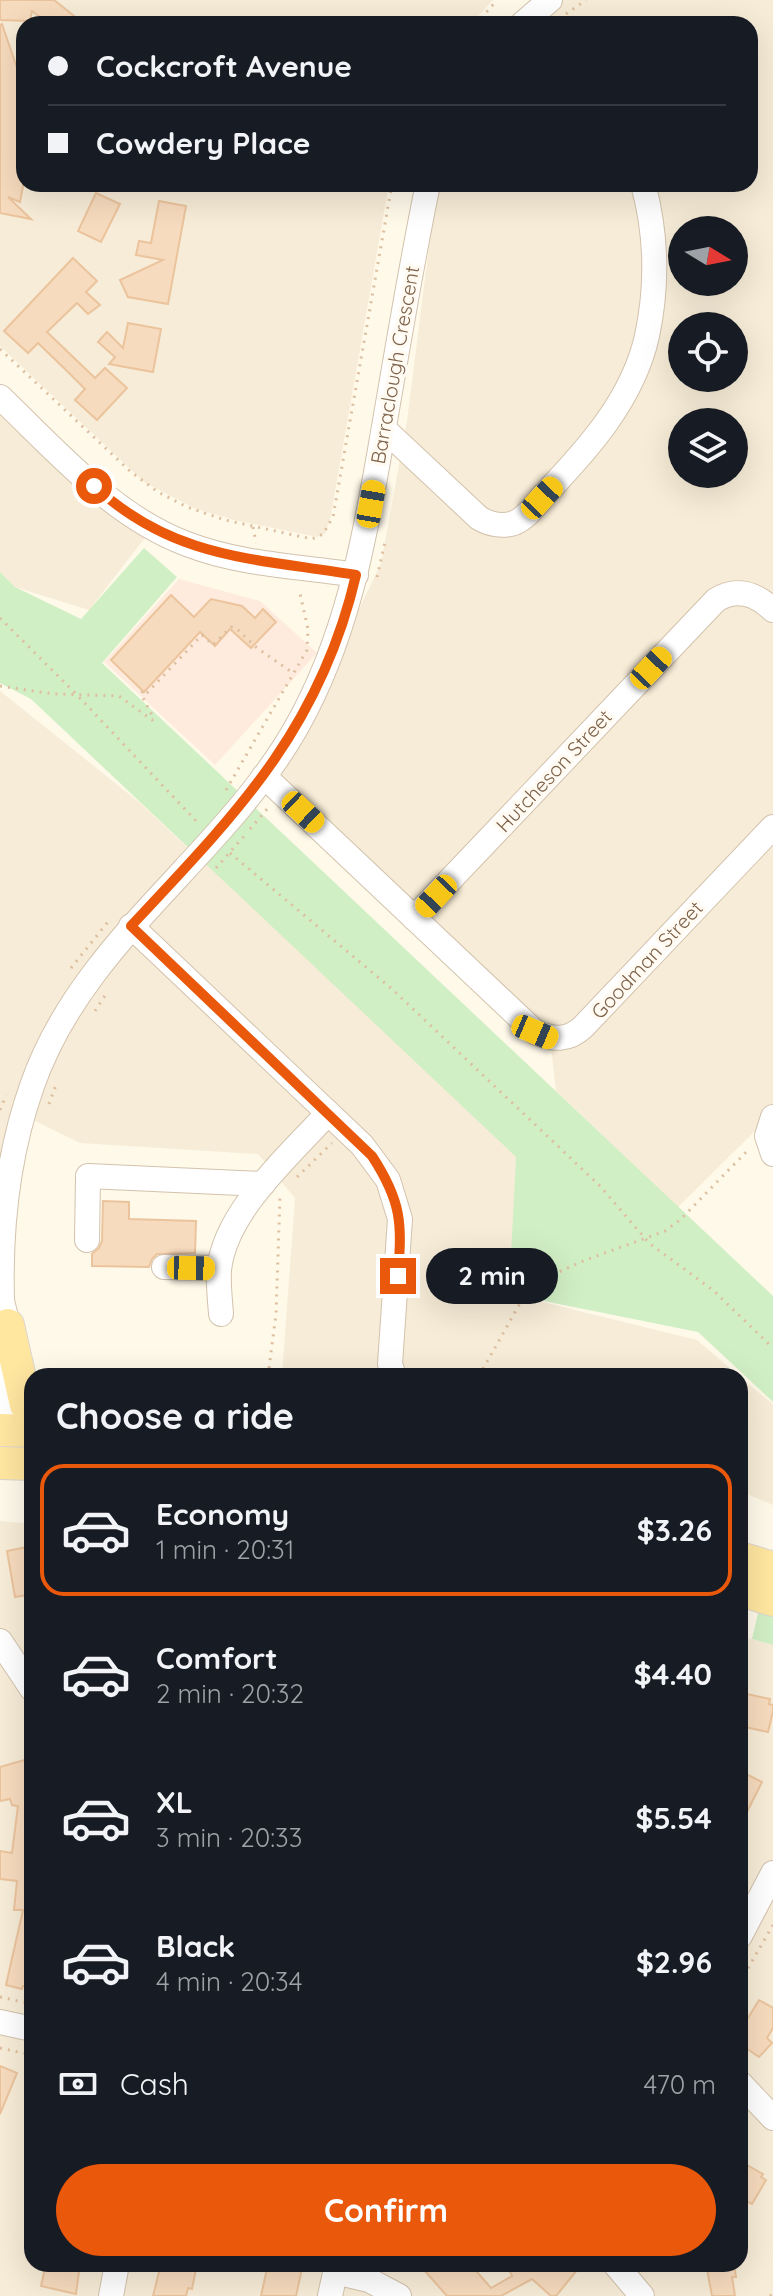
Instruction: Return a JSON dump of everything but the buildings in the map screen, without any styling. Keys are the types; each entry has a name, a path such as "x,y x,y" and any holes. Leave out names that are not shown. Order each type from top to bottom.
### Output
{"main road":[{"path":"3,1313 24,1397"},
{"path":"0,1431 24,1431"},
{"path":"0,1463 24,1464"},
{"path":"748,1560 773,1568"},
{"path":"748,1592 773,1600"}],"street":[{"name":"Barraclough Crescent","path":"0,1420 5,1400 2,1243 10,1121 85,983 131,926 214,838 264,776 294,731 319,683 354,584 427,192"},
{"path":"384,429 479,518 488,523 505,525 524,517 578,460 607,423 630,383 646,340 654,295 655,250 644,192"},
{"path":"0,397 109,500 138,521 189,545 257,555 303,566 354,584"},
{"name":"Hutcheson Street","path":"414,918 716,600 740,592 756,596 773,610"},
{"name":"Goodman Street","path":"264,776 535,1032 550,1038 561,1039 576,1034 773,827"},
{"path":"131,926 347,1131 372,1156 388,1180 398,1206 400,1246 391,1368"},
{"path":"221,1314 219,1268 232,1226 273,1187 328,1113"},
{"path":"771,1148 770,1122 773,1117"},
{"path":"87,1240 88,1176 273,1187"},
{"path":"164,1267 219,1268"},
{"path":"0,1431 8,1446 24,1449"},
{"path":"0,1641 24,1677"},
{"path":"748,1920 772,1876"},
{"path":"0,2022 24,2027"},
{"path":"748,2091 773,2118"},
{"path":"111,2296 116,2272"},
{"path":"330,2296 335,2272"},
{"path":"347,2272 399,2296"},
{"path":"622,2272 642,2296"}],"path":[{"path":"483,16 497,0"},
{"path":"543,16 586,0"},
{"path":"0,349 146,484 187,507 253,527 312,539 323,534 333,517 391,192"},
{"path":"253,527 257,555"},
{"path":"219,799 308,642 306,611 299,590"},
{"path":"0,618 199,824 205,816"},
{"path":"0,686 77,695 119,696 152,720 141,694 143,691 146,694 202,635 213,645 231,627 293,673"},
{"path":"230,853 412,1007 600,1186 644,1238 714,1291 773,1348"},
{"path":"91,1016 113,984"},
{"path":"48,1107 56,1085"},
{"path":"296,1178 347,1131"},
{"path":"484,1368 527,1291 541,1280 665,1231 680,1220 741,1154 754,1144 771,1148"},
{"path":"269,1368 276,1314 279,1205 273,1187"},
{"path":"748,1968 773,1925"},
{"path":"0,1997 24,2002"},
{"path":"0,2048 24,2053"}],"shaded area":[{"path":"0,0 493,0 478,16 16,16 16,192 388,192 325,534 317,537 234,520 194,508 144,482 0,346"},
{"path":"562,0 773,0 773,1113 678,1207 556,1091 550,1038 273,785 381,564 407,421 436,192 758,192 758,16 545,16"},
{"path":"0,403 147,535 89,610 15,587 0,572"},
{"path":"179,579 260,601 317,653 215,765 104,662"},
{"path":"0,691 140,803 188,848 83,969 50,1018 16,1098 0,1158"},
{"path":"201,852 516,1157 510,1294 697,1340 730,1368 283,1368 295,1198 258,1154 80,1143 23,1115 48,1051"},
{"path":"748,1384 773,1404 773,1505 748,1494"},
{"path":"0,1521 24,1523 24,2272 748,2272 748,1638 773,1645 773,2296 0,2296"}],"green space":[{"path":"144,548 177,577 102,663 773,1296 773,1402 748,1379 748,1368 737,1368 698,1332 509,1294 516,1157 31,699 0,683 0,572 15,587 81,619"},
{"path":"773,1548 773,1645 752,1639"}],"route":[{"path":"94,486 138,521 189,545 257,563 303,566 356,575 330,659 294,731 246,801 131,926 372,1156 388,1180 398,1206 398,1276"}]}
